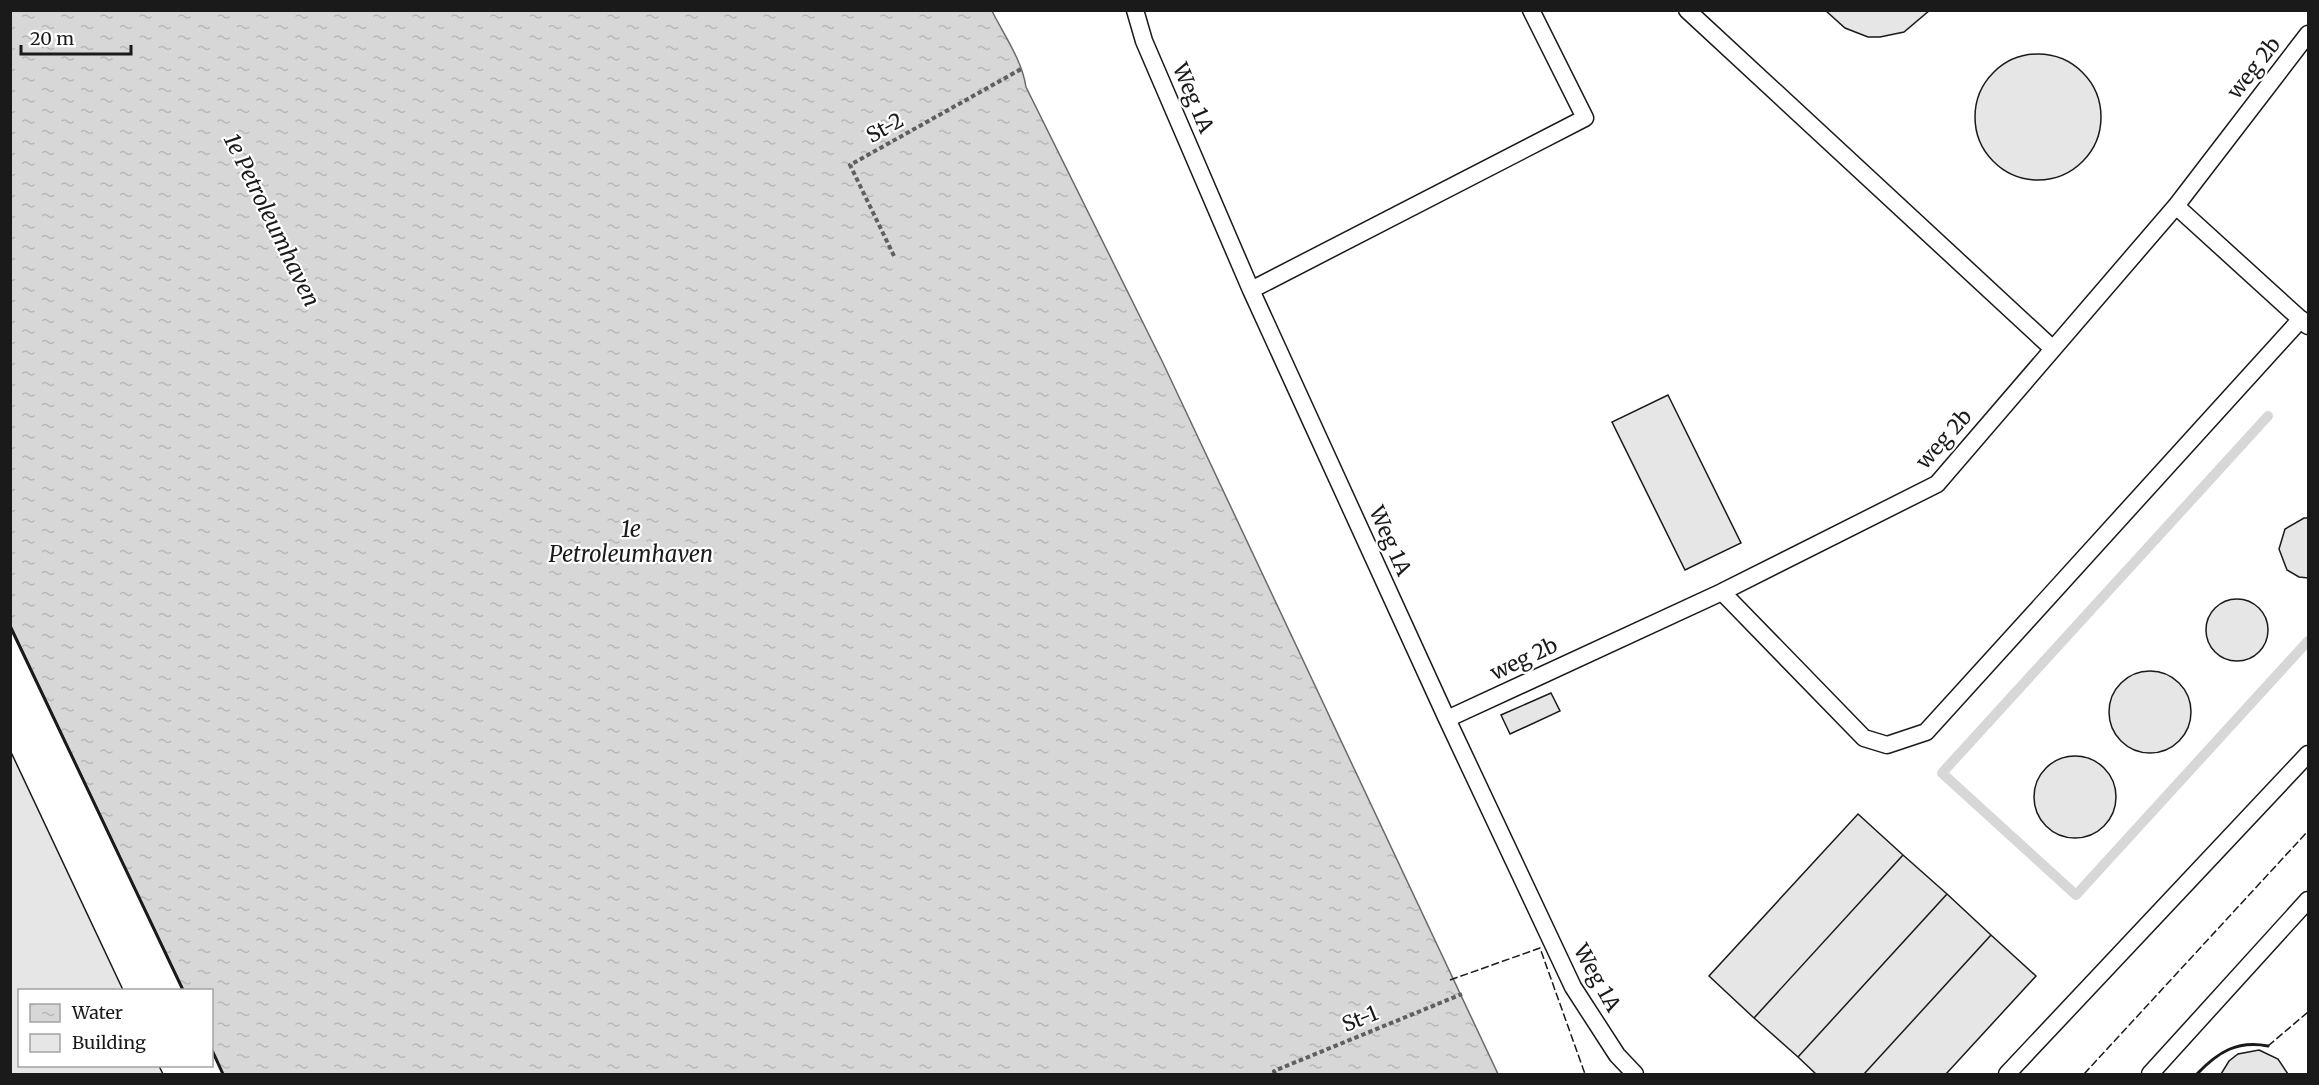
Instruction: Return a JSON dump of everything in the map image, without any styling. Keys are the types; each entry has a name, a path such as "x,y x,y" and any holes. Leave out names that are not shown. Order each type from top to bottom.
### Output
{"lane":[{"name":"Weg 1A","path":"1135,10 1144,41 1251,290 1447,719 1573,987 1617,1055 1635,1074"},
{"path":"1251,290 1585,118 1531,10"},
{"path":"1687,10 2052,348"},
{"name":"weg 2b","path":"1447,719 1722,592 1937,484 2176,206 2308,34"},
{"path":"1722,592 1864,738 1887,746 1926,732 2305,322 2176,206"},
{"path":"2007,1074 2308,754"},
{"path":"2150,1074 2308,900"}],"path":[{"name":"St-2","path":"894,256 850,165 1023,68"},
{"name":"St-1","path":"1275,1074 1274,1071 1462,994"}],"water":[{"name":"1e Petroleumhaven","path":"11,10 992,11 1017,57 1026,87 1163,363 1498,1074 223,1074 213,1052 213,989 183,989 11,626"}],"building":[{"path":"1825,10 1930,10 1904,32 1868,37 1845,28"},
{"path":"2038,54 2062,59 2082,73 2096,93 2101,117 2096,141 2082,161 2062,175 2038,180 2014,175 1994,161 1980,141 1975,117 1980,93 1994,73 2014,59"},
{"path":"1668,395 1741,543 1685,570 1612,422"},
{"path":"2308,518 2308,578 2299,577 2287,570 2279,549 2285,529"},
{"path":"2237,599 2259,608 2268,630 2259,652 2237,661 2215,652 2206,630 2215,608"},
{"path":"2150,671 2166,674 2179,683 2188,696 2191,712 2188,728 2179,741 2166,750 2150,753 2134,750 2121,741 2112,728 2109,712 2112,696 2121,683 2134,674"},
{"path":"1551,693 1560,711 1510,734 1501,715"},
{"path":"10,750 123,989 18,989 18,1067 160,1067 163,1074 10,1074"},
{"path":"2075,756 2091,759 2104,768 2113,781 2116,797 2113,813 2104,826 2091,835 2075,838 2059,835 2046,826 2037,813 2034,797 2037,781 2046,768 2059,759"},
{"path":"1858,814 1903,855 1754,1018 1709,976"},
{"path":"1903,855 1947,894 1798,1057 1754,1018"},
{"path":"1947,894 1991,935 1864,1074 1816,1074 1798,1057"},
{"path":"1991,935 2036,976 1946,1074 1864,1074"},
{"path":"2259,1050 2278,1059 2288,1074 2221,1074 2229,1061 2238,1054"}],"waterway":[{"path":"2268,416 1942,773 2076,895 2308,641"}],"fence":[{"path":"2084,1074 2308,831"},
{"path":"1450,980 1540,948 1585,1074"},
{"path":"2268,1046 2308,1012"}],"wall":[{"path":"10,626 183,989"},
{"path":"2197,1074 2221,1054 2237,1046 2268,1046"},
{"path":"213,1052 223,1074"}]}
